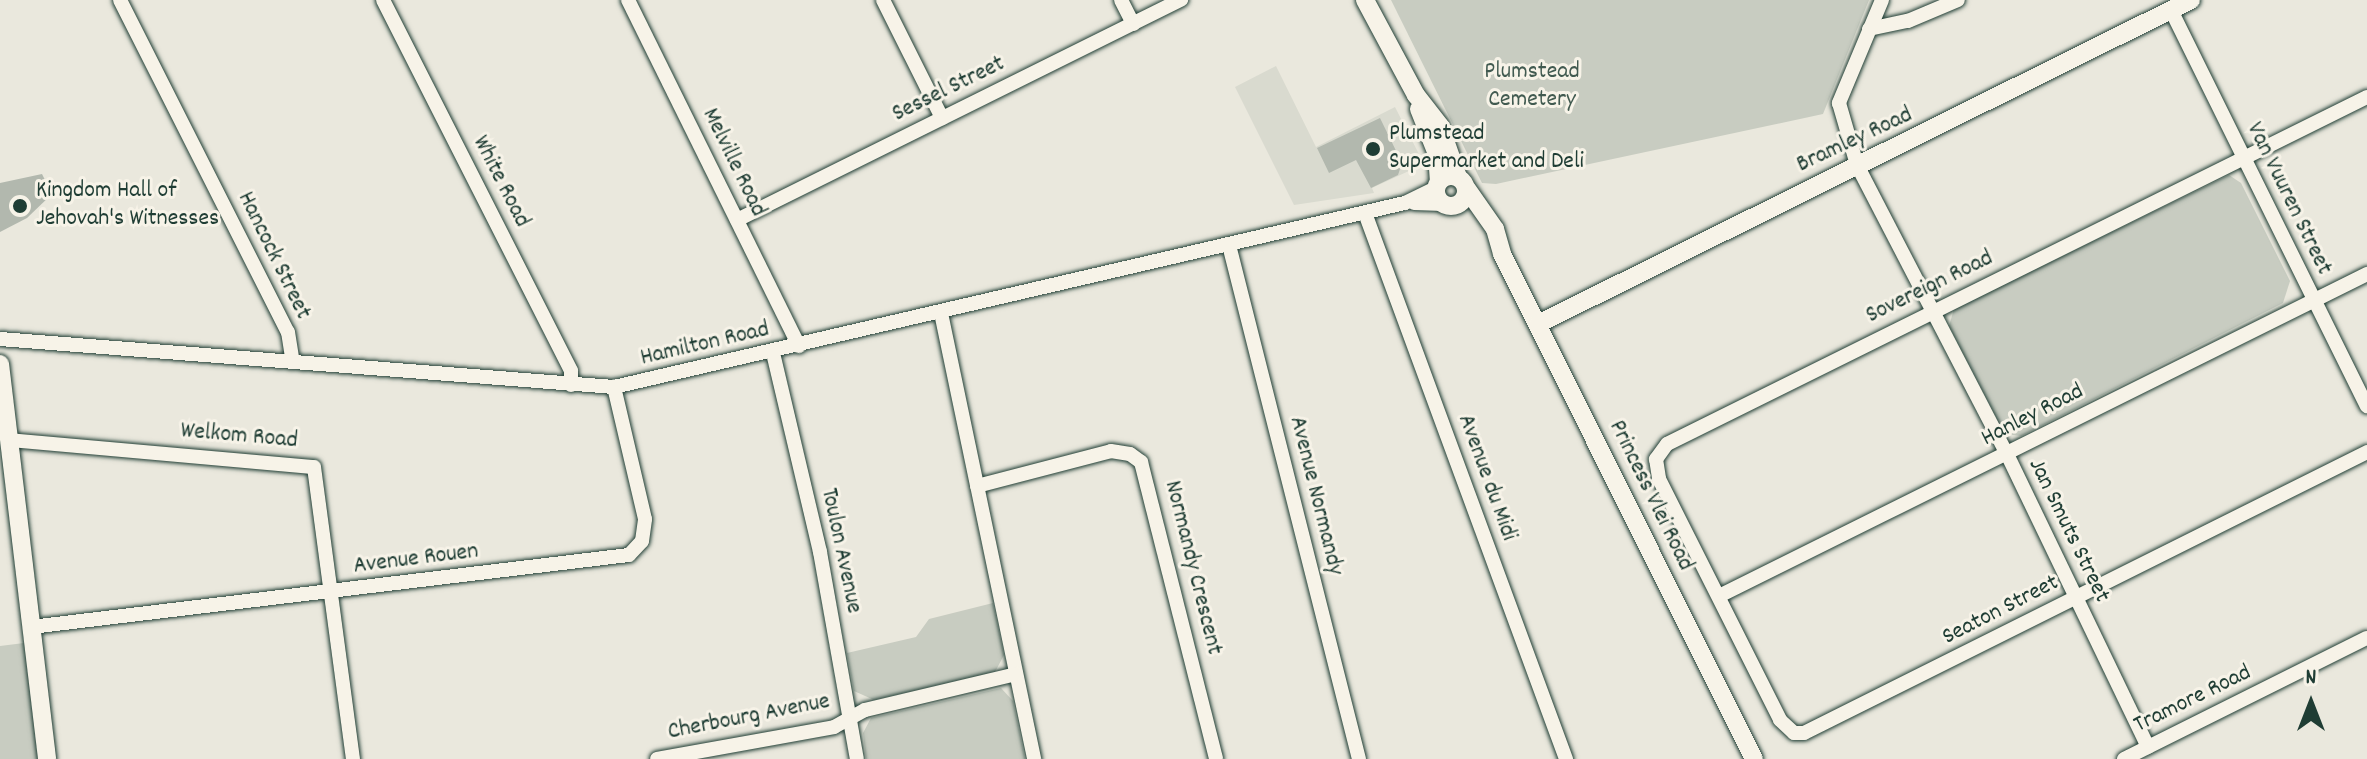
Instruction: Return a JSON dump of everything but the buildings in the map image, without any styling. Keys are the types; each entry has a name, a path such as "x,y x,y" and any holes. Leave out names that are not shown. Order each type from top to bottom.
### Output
{"street":[{"name":"Hancock Street","path":"120,0 288,332 293,362"},
{"name":"White Road","path":"383,0 571,371 571,385"},
{"name":"Melville Road","path":"628,0 799,346"},
{"path":"883,0 942,118"},
{"path":"1121,0 1133,24"},
{"name":"Sessel Street","path":"737,220 1181,0"},
{"name":"Princess Vlei Road","path":"1365,0 1416,95 1437,154 1443,195 1471,216 1502,254"},
{"name":"Jan Smuts Street","path":"1882,0 1839,103 1857,165 2007,454 2148,747"},
{"path":"1869,29 1908,21 1958,0"},
{"name":"Bramley Road","path":"1538,324 2191,0"},
{"name":"Van Vuuren Street","path":"2171,10 2367,406"},
{"name":"Princess Vlei Road","path":"1416,95 1440,126 1463,183 1495,229 1502,254 1754,759"},
{"name":"Sovereign Road","path":"1719,596 1659,479 1659,449 2367,97"},
{"path":"1463,183 1464,200 1443,195 1463,183"},
{"name":"Hamilton Road","path":"0,339 614,387 773,353 1443,195"},
{"name":"Avenue du Midi","path":"1365,213 1566,759"},
{"name":"Avenue Normandy","path":"1229,245 1359,759"},
{"name":"Hanley Road","path":"1719,596 2367,274"},
{"path":"941,313 1034,759"},
{"name":"Toulon Avenue","path":"773,353 820,552 857,759"},
{"path":"0,364 47,759"},
{"name":"Avenue Rouen","path":"31,627 618,559 637,549 645,532 644,505 614,387"},
{"name":"Welkom Road","path":"9,440 309,464 318,475 353,759"},
{"name":"Normandy Crescent","path":"977,486 1111,451 1130,454 1141,462 1216,759"},
{"name":"Seaton Street","path":"1719,596 1780,720 1794,733 1804,733 2367,452"},
{"name":"Tramore Road","path":"2124,759 2367,638"},
{"path":"850,718 1016,674"},
{"name":"Cherbourg Avenue","path":"657,759 834,727 850,718"}],"shaded area":[{"path":"1276,66 1316,147 1395,107 1424,164 1372,188 1374,193 1294,205 1235,87"}],"green space":[{"name":"Plumstead Cemetery","path":"1391,0 1869,0 1823,114 1496,184 1482,183"},
{"path":"2229,175 2241,183 2290,281 2283,303 2021,436 2005,434 1949,326 1954,309"},
{"path":"993,603 1004,655 995,672 874,700 854,691 847,653 916,637 929,619"},
{"path":"24,643 38,759 0,759 0,646"},
{"path":"1001,688 1013,701 1025,759 866,759 863,733 871,718"}],"place":[{"name":"Plumstead Supermarket and Deli","path":"1373,149"},
{"name":"Kingdom Hall of Jehovah's Witnesses","path":"20,206"}]}
